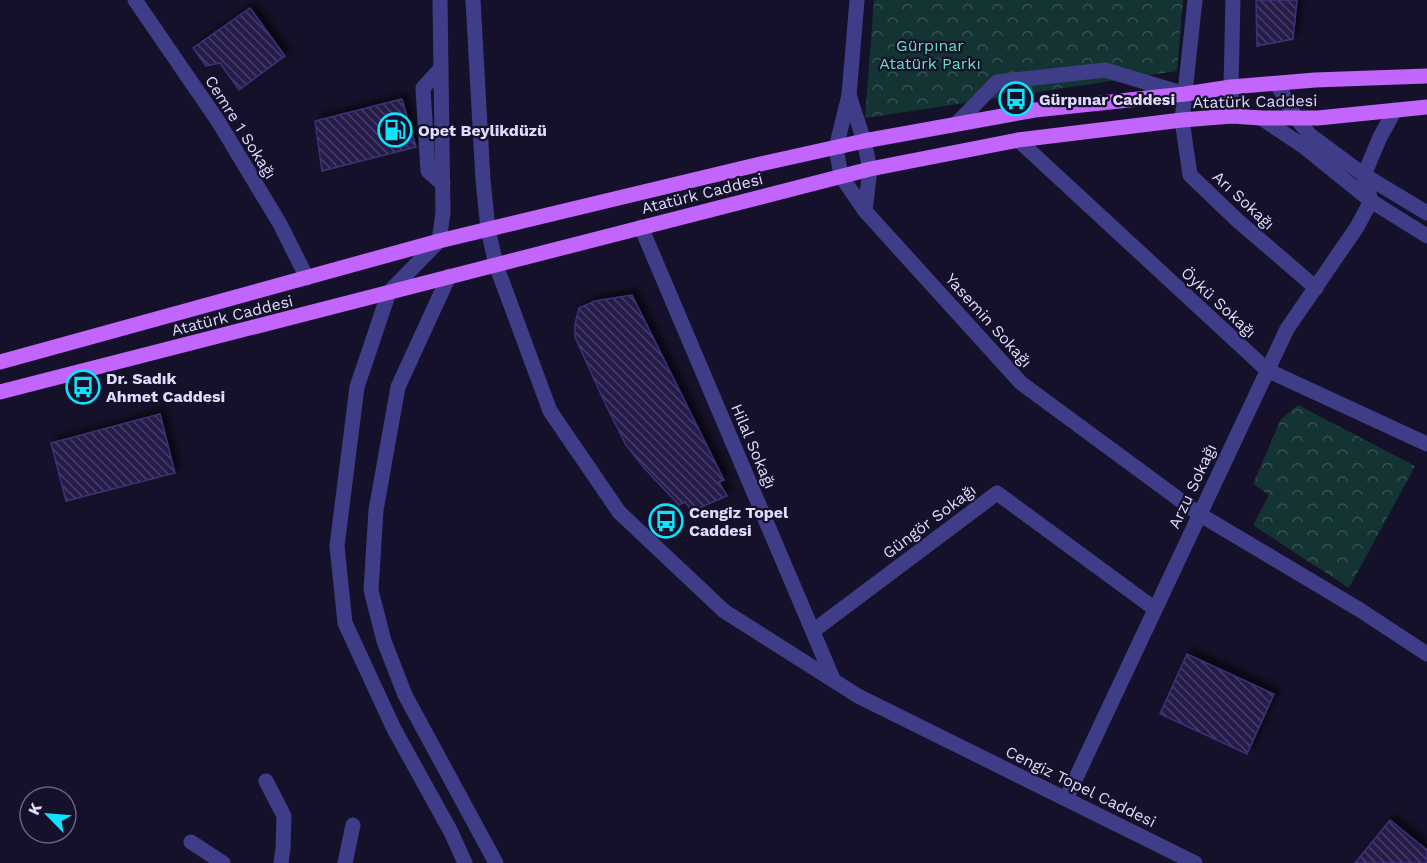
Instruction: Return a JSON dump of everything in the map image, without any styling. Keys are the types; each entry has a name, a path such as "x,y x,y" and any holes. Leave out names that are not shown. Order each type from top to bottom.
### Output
{"main road":[{"name":"Atatürk Caddesi","path":"0,362 439,241 864,141 1035,110 1231,87 1315,80 1427,76"},
{"name":"Atatürk Caddesi","path":"0,392 870,169 1018,140 1182,120 1233,116 1318,118 1427,107"}],"street":[{"name":"Cemre 1 Sokağı","path":"135,0 218,121 280,224 307,278"},
{"path":"440,0 443,213 439,241 389,292 357,387 337,546 345,623 394,729 451,832 465,863"},
{"name":"Cengiz Topel Caddesi","path":"473,0 482,169 488,229 496,266 550,411 619,512 724,611 858,696 1195,863"},
{"path":"857,0 849,95 864,141 870,169 865,211"},
{"name":"Arı Sokağı","path":"1195,0 1182,120 1190,175 1237,220 1316,288"},
{"path":"1233,0 1231,87 1233,116"},
{"path":"956,124 997,82 1106,70 1185,94"},
{"path":"1277,84 1296,118 1310,135 1364,176 1427,213"},
{"name":"Yasemin Sokağı","path":"849,95 836,148 841,176 865,211 1021,383 1199,514 1360,610 1427,654"},
{"path":"1371,201 1364,176 1380,137 1395,110"},
{"path":"1261,118 1303,146 1371,201 1427,236"},
{"name":"Öykü Sokağı","path":"1018,140 1267,370 1427,444"},
{"name":"Arzu Sokağı","path":"1066,799 1287,328 1357,227 1371,201"},
{"name":"Hilal Sokağı","path":"641,227 833,680"},
{"path":"448,276 398,387 376,510 371,590 384,641 405,695 496,863"},
{"name":"Güngör Sokağı","path":"813,631 997,493 1155,609"},
{"path":"266,781 284,816 281,863"},
{"path":"345,863 353,825"},
{"path":"191,842 223,863"}],"green space":[{"name":"Gürpınar Atatürk Parkı","path":"874,0 1183,0 1177,71 865,118"},
{"path":"1298,405 1415,466 1349,588 1253,525 1269,495 1253,484 1281,419"}],"building":[{"path":"1256,0 1297,0 1293,39 1257,46"},
{"path":"250,8 285,56 239,90 220,63 206,66 193,48"},
{"path":"402,99 416,147 322,171 315,121"},
{"path":"632,295 724,480 719,482 727,496 692,511 685,502 679,505 626,445 575,337 579,308 595,301"},
{"path":"160,414 175,473 66,501 51,443"},
{"path":"1187,654 1274,694 1247,754 1160,714"},
{"path":"1390,820 1427,850 1427,863 1355,863"}],"place":[{"name":"Gürpınar Caddesi","path":"1016,99"},
{"name":"Opet Beylikdüzü","path":"395,130"},
{"name":"Dr. Sadık Ahmet Caddesi","path":"83,387"},
{"name":"Cengiz Topel Caddesi","path":"666,521"}]}
